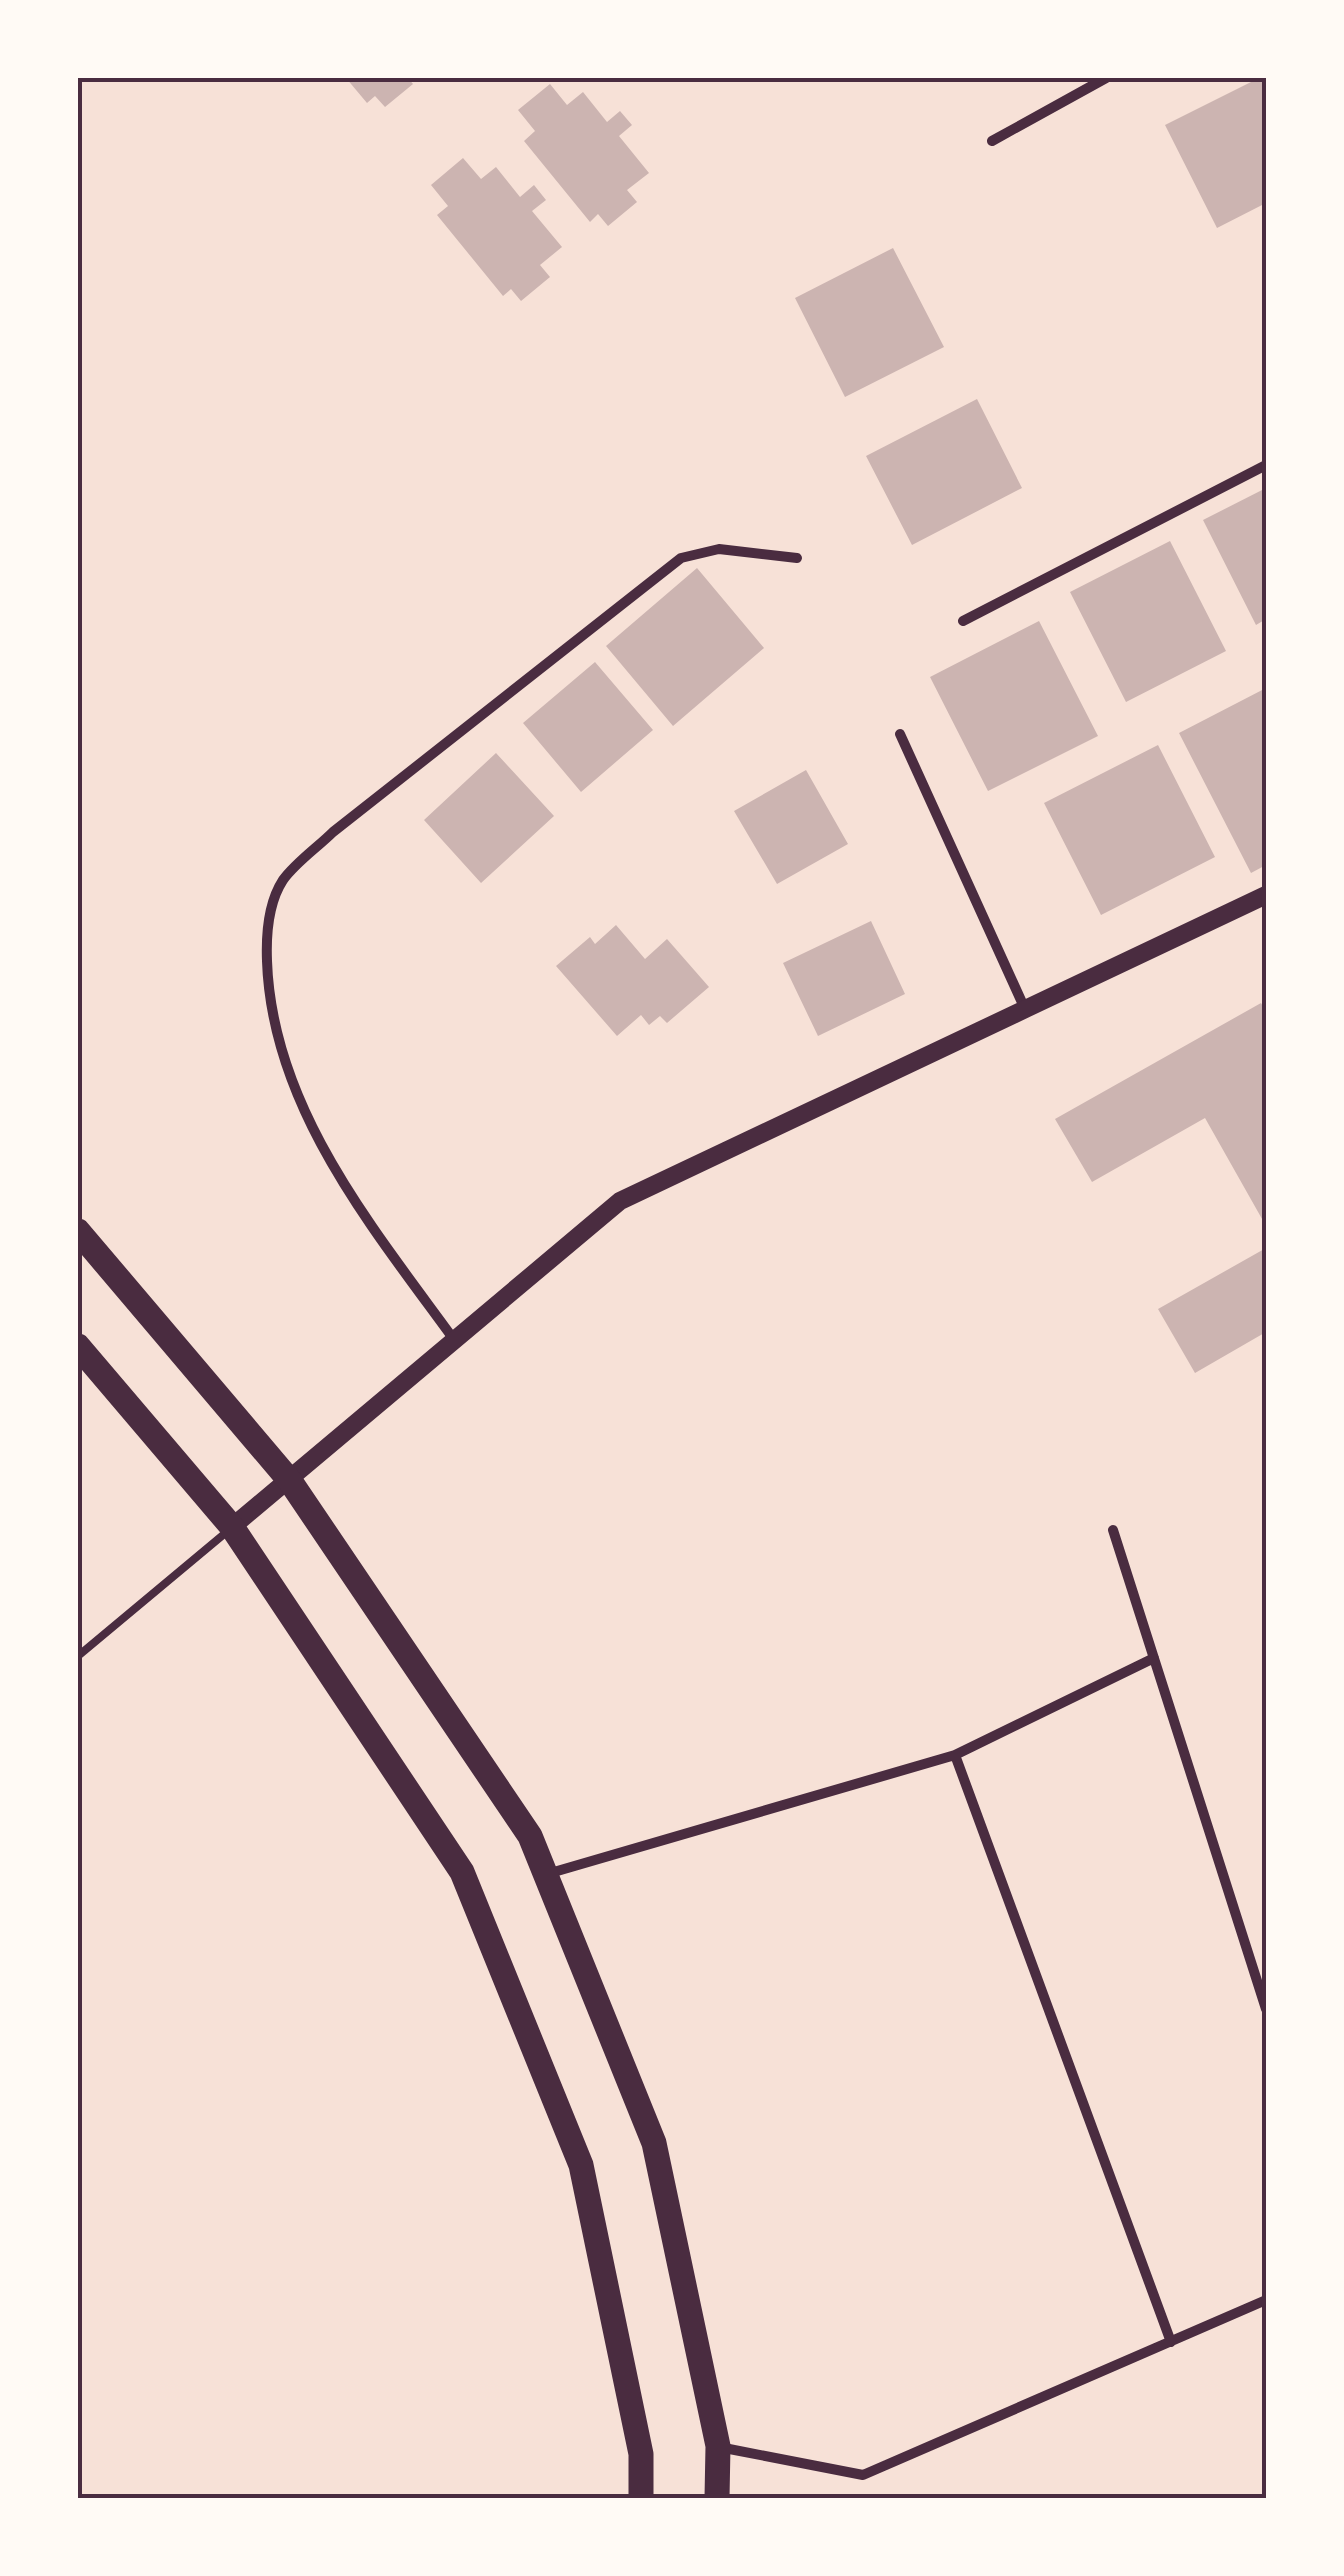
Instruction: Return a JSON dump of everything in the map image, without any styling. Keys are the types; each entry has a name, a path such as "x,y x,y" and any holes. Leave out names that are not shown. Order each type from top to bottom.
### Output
{"main road":[{"path":"78,1231 290,1480 530,1836 654,2142 718,2446 717,2498"},
{"path":"78,1346 232,1527 462,1872 581,2165 641,2454 641,2498"}],"street":[{"path":"992,141 1106,78"},
{"path":"962,621 1266,465"},
{"path":"455,1340 370,1224 336,1170 296,1090 280,1045 268,990 266,928 283,881 333,832 680,558 719,550 796,558"},
{"path":"900,734 1025,1009"},
{"path":"232,1527 620,1200 1266,895"},
{"path":"1113,1530 1266,2009"},
{"path":"546,1875 955,1755 1154,1658"},
{"path":"955,1755 1170,2342"},
{"path":"718,2446 863,2475 1266,2300"}],"lane":[{"path":"78,1656 232,1527"}],"building":[{"path":"346,78 408,78 413,84 385,107 375,96 367,103"},
{"path":"1266,78 1266,203 1217,228 1165,125"},
{"path":"550,84 567,105 583,92 607,122 620,111 632,125 619,136 649,173 627,190 637,202 608,226 598,214 590,222 524,141 535,131 518,110"},
{"path":"463,158 481,179 496,167 520,197 534,185 546,200 532,211 562,247 540,265 550,277 521,301 511,289 503,296 437,215 448,206 431,185"},
{"path":"893,248 944,347 845,397 795,298"},
{"path":"977,399 1022,488 912,545 866,456"},
{"path":"1266,488 1266,619 1256,625 1203,520"},
{"path":"1170,541 1226,651 1126,702 1070,592"},
{"path":"697,568 764,648 673,726 606,646"},
{"path":"1039,621 1098,736 988,791 930,677"},
{"path":"595,662 653,730 581,792 523,723"},
{"path":"1266,688 1266,865 1251,873 1179,733"},
{"path":"1158,745 1215,857 1101,915 1044,803"},
{"path":"496,753 554,816 481,883 424,820"},
{"path":"806,770 848,844 777,884 734,811"},
{"path":"871,921 905,994 818,1036 783,963"},
{"path":"616,925 645,959 667,939 709,987 667,1023 660,1016 649,1025 641,1015 617,1036 556,966 590,937 595,944"},
{"path":"1261,1003 1266,1012 1266,1226 1205,1118 1092,1182 1055,1119"},
{"path":"1266,1248 1266,1332 1195,1373 1158,1309"}]}
